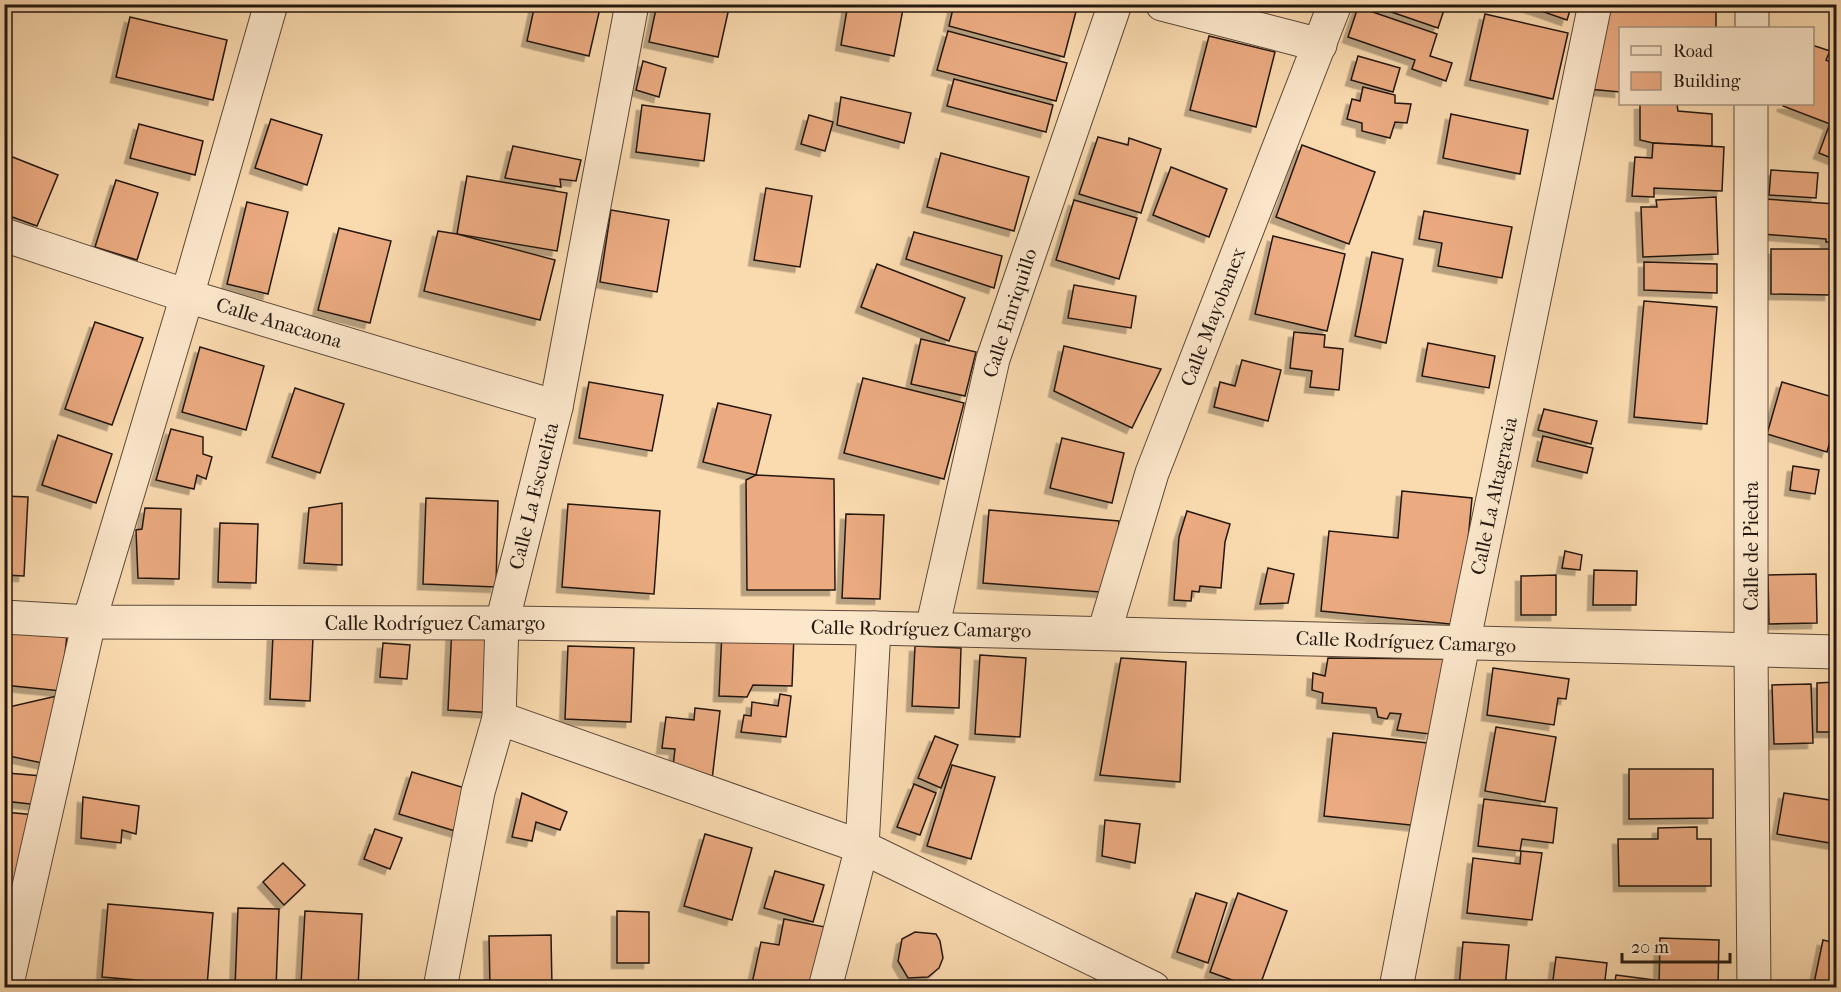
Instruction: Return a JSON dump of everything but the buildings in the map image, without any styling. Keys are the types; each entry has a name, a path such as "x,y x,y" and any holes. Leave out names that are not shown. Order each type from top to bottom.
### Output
{"street":[{"path":"6,987 89,622 188,296 271,4"},
{"name":"Calle La Escuelita","path":"440,987 478,792 499,718 502,623 556,407 632,4"},
{"name":"Calle Enriquillo","path":"932,629 993,359 1115,4"},
{"path":"1162,4 1320,45"},
{"name":"Calle Mayobanex","path":"1104,633 1152,473 1335,4"},
{"name":"Calle La Altagracia","path":"1396,987 1463,644 1595,4"},
{"path":"1752,4 1752,27"},
{"name":"Calle de Piedra","path":"1751,105 1751,651 1754,987"},
{"name":"Calle Anacaona","path":"4,235 188,296 556,407"},
{"name":"Calle Rodríguez Camargo","path":"4,617 89,622 874,627 1836,652"},
{"path":"825,987 862,847 874,627"},
{"path":"499,718 862,847 1153,987"}]}
